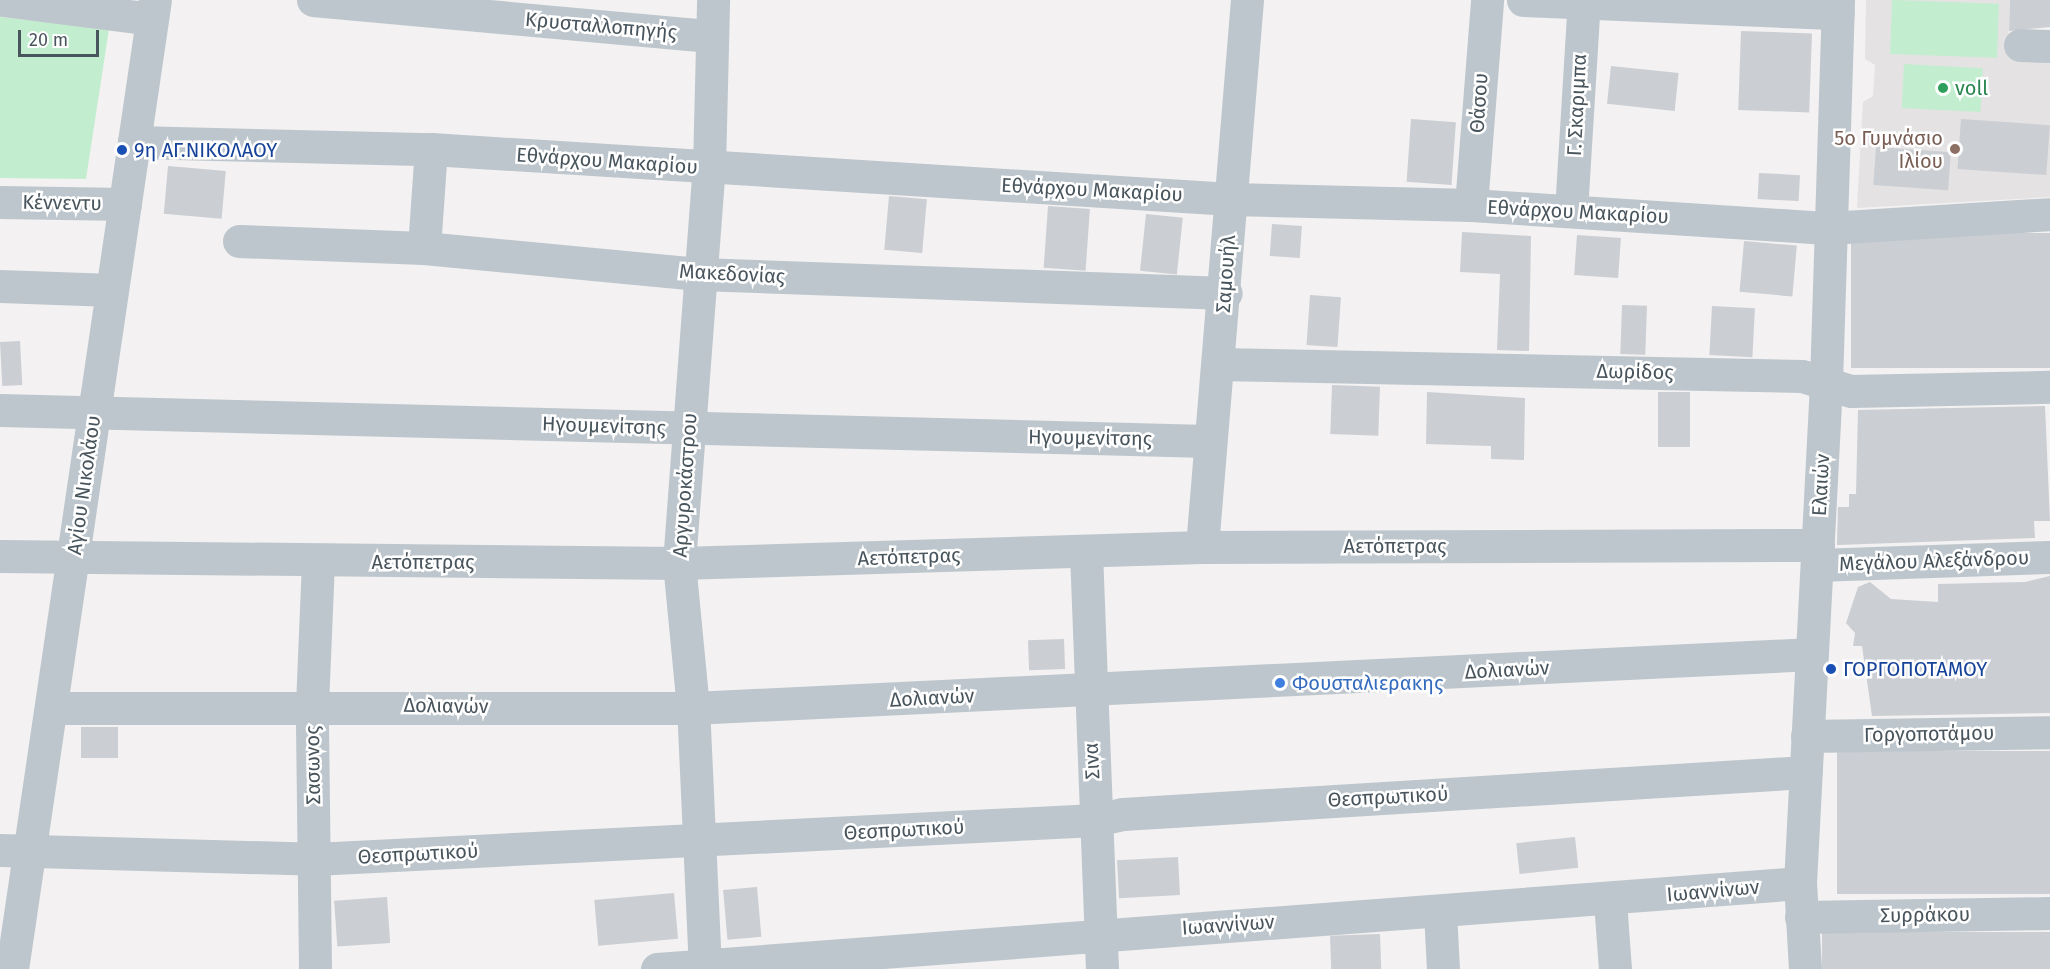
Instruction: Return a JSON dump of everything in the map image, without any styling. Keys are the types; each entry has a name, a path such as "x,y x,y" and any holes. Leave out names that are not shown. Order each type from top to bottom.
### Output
{"street":[{"path":"2,0 153,10"},
{"name":"Κρυσταλλοπηγής","path":"314,0 710,36"},
{"name":"Αργυροκάστρου","path":"705,968 693,708 679,563 699,274 709,168 710,36 713,0"},
{"name":"Σαμουήλ","path":"1202,547 1208,441 1226,293 1230,199 1247,0"},
{"name":"Θάσου","path":"1471,205 1487,0"},
{"path":"1523,0 1584,3 1838,6"},
{"name":"Γ. Σκαριμπα","path":"1571,211 1584,3"},
{"name":"Ελαιών","path":"1805,969 1800,883 1826,383 1829,228 1838,6"},
{"name":"Αγίου Νικολάου","path":"12,969 15,850 51,708 153,10"},
{"name":"Εθνάρχου Μακαρίου","path":"134,142 431,149 1230,199 1471,205 1829,228 2050,214"},
{"path":"424,248 431,149"},
{"name":"Κέννεντυ","path":"0,202 125,204"},
{"name":"Μακεδονίας","path":"239,241 424,248 699,274 1226,293"},
{"path":"0,286 112,290"},
{"name":"Δωρίδος","path":"1218,364 1802,376 1851,391 2050,387"},
{"name":"Ηγουμενίτσης","path":"0,410 94,410 690,429 1208,441"},
{"name":"Αετόπετρας","path":"0,556 318,562 679,563 1202,547 1818,555"},
{"name":"Σινα","path":"1086,552 1088,691 1102,969"},
{"name":"Μεγάλου Αλεξάνδρου","path":"1818,555 2050,557"},
{"name":"Σασωνος","path":"315,969 312,705 318,562"},
{"name":"Δολιανών","path":"51,708 312,705 693,708 1088,691 1812,654"},
{"name":"Γοργοποτάμου","path":"1807,736 2050,732"},
{"name":"Θεσπρωτικού","path":"15,850 314,859 1095,820 1124,814 1806,772"},
{"name":"Ιωαννίνων","path":"657,969 893,961 1100,933 1610,901 1800,883"},
{"path":"1610,901 1615,969"},
{"path":"1440,912 1443,969"},
{"name":"Συρράκου","path":"1801,917 2050,914"}],"shaded area":[{"name":"5ο Γυμνάσιο Ιλίου","path":"1866,0 2010,0 2008,48 2050,50 2050,197 1857,208 1863,102 1873,96 1875,65 1865,59"}],"green space":[{"path":"1892,0 1999,4 1997,58 1890,54"},
{"path":"0,17 109,29 86,179 0,178"},
{"name":"voll","path":"1904,64 1983,68 1981,112 1902,108"}],"building":[{"path":"2010,0 2050,0 2050,27 2009,31"},
{"path":"1741,31 1812,33 1809,112 1738,110"},
{"path":"1611,66 1679,73 1675,111 1607,104"},
{"path":"1411,119 1456,122 1451,185 1407,182"},
{"path":"1961,119 2050,125 2046,175 1958,169"},
{"path":"1876,147 1951,152 1948,190 1873,185"},
{"path":"168,166 226,171 222,219 164,214"},
{"path":"1759,173 1800,175 1799,201 1758,199"},
{"path":"889,196 927,199 922,253 884,250"},
{"path":"1048,206 1090,209 1086,271 1044,268"},
{"path":"1146,214 1183,218 1177,275 1140,271"},
{"path":"1272,224 1302,226 1300,258 1270,256"},
{"path":"1462,232 1531,236 1529,351 1497,350 1500,274 1460,272"},
{"path":"1851,233 2050,233 2050,368 1851,368"},
{"path":"1577,235 1621,238 1618,278 1574,275"},
{"path":"1744,241 1797,246 1792,296 1740,292"},
{"path":"1310,295 1341,297 1337,347 1307,345"},
{"path":"1622,305 1647,306 1645,355 1620,354"},
{"path":"1712,306 1755,308 1752,357 1709,355"},
{"path":"20,341 22,385 2,386 0,342"},
{"path":"1332,385 1380,387 1378,436 1330,434"},
{"path":"1427,392 1525,398 1524,460 1491,459 1491,446 1426,444"},
{"path":"1658,392 1690,392 1690,447 1658,447"},
{"path":"2045,406 2050,521 2034,521 2035,538 1837,545 1838,507 1849,507 1849,494 1856,494 1858,410"},
{"path":"2050,576 2050,713 1872,716 1862,646 1853,646 1855,633 1846,623 1858,587 1870,582 1891,599 1938,602 1938,584 2025,582"},
{"path":"1064,639 1065,669 1029,670 1028,640"},
{"path":"81,727 118,727 118,758 81,758"},
{"path":"1837,751 2050,751 2050,894 1837,894"},
{"path":"1575,837 1578,868 1520,874 1516,843"},
{"path":"1178,857 1180,895 1119,898 1117,860"},
{"path":"757,887 761,937 727,940 723,890"},
{"path":"674,893 678,939 598,946 594,900"},
{"path":"387,897 390,943 337,947 334,901"},
{"path":"1822,932 2050,932 2050,969 1822,969"},
{"path":"1380,934 1381,969 1331,969 1330,936"}],"place":[{"name":"voll","path":"1943,88"},
{"name":"5ο Γυμνάσιο Ιλίου","path":"1955,149"},
{"name":"9η ΑΓ.ΝΙΚΟΛΑΟΥ","path":"122,150"},
{"name":"ΓΟΡΓΟΠΟΤΑΜΟΥ","path":"1831,669"},
{"name":"Φουσταλιερακης","path":"1280,683"}]}
